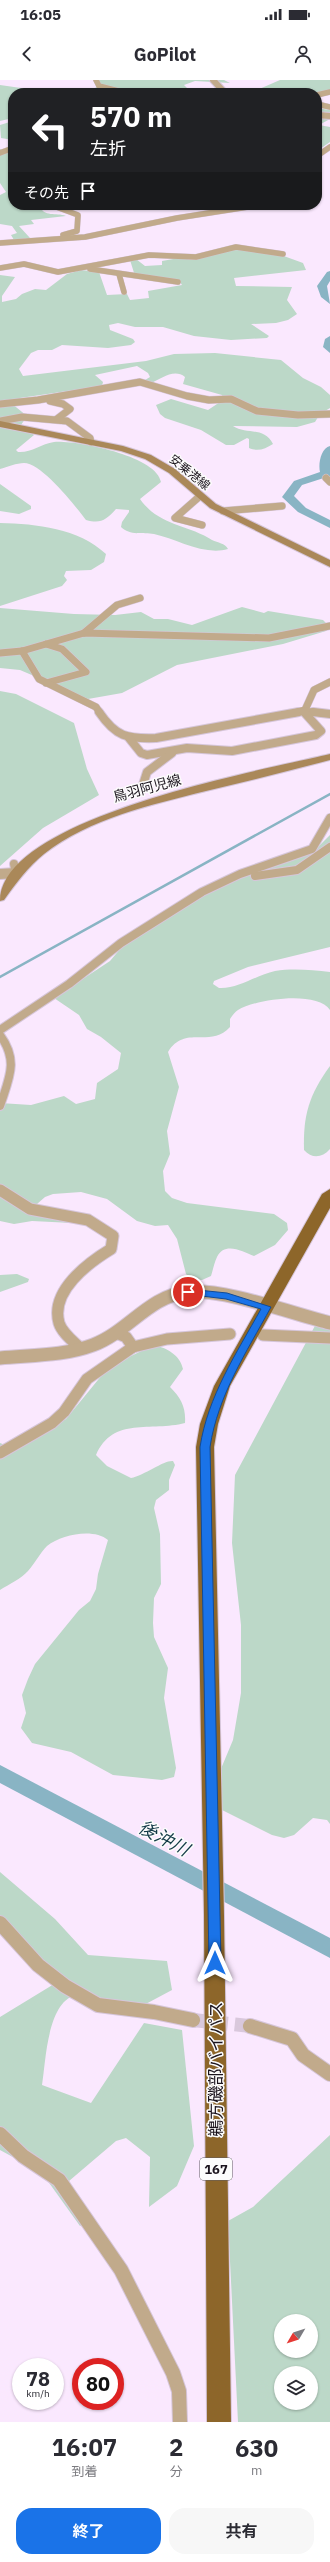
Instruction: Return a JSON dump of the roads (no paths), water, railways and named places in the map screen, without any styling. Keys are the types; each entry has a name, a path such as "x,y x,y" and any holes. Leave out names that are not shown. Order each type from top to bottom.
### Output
{"highway":[{"name":"鵜方磯部バイパス","path":"219,2422 214,1915 205,1447 209,1424 217,1397 330,1194"}],"main road":[{"name":"安乗港線","path":"0,424 91,442 137,453 159,462 200,496 223,511 330,564"},
{"name":"鳥羽阿児線","path":"0,898 15,869 46,847 78,828 115,812 330,757"}],"street":[{"path":"96,80 99,86 107,88"},
{"path":"213,80 220,88"},
{"path":"24,241 77,231 78,215 64,210"},
{"path":"0,243 84,237 177,218 228,210"},
{"path":"0,268 24,264 58,272 149,255 196,257 236,247 283,254"},
{"path":"80,267 178,282"},
{"path":"119,274 124,292"},
{"path":"0,404 38,400 140,382 187,396 209,400 231,399 251,410 298,415 330,414"},
{"path":"50,401 63,404 70,409 56,419"},
{"path":"0,421 22,417 56,419 71,422 90,438 91,442"},
{"path":"200,496 175,518 202,525"},
{"path":"223,511 282,506"},
{"path":"84,633 117,604 140,598"},
{"path":"0,653 22,651 84,633 269,638 330,626"},
{"path":"45,644 62,649 86,672 46,683"},
{"path":"22,651 39,679 91,703 96,707 109,727 129,738 143,754 177,749 209,750 212,753 236,754 294,742 294,739 316,735 321,731 303,711"},
{"path":"303,711 314,690 330,682"},
{"path":"129,738 156,738 303,711 330,714"},
{"path":"141,791 147,772 177,749"},
{"path":"0,1030 69,984 121,942 202,892 240,874 288,859 312,849 330,818"},
{"path":"255,876 297,870 330,847"},
{"path":"0,874 15,869"},
{"path":"0,1035 10,1046 12,1057 11,1074 0,1106"},
{"path":"0,1190 17,1202 35,1211 88,1219 106,1229 113,1236 111,1249 94,1258 75,1275 58,1307 59,1323 81,1349"},
{"path":"0,1358 81,1349 116,1333 150,1306 174,1294 205,1292 330,1323"},
{"path":"116,1333 126,1337 133,1347"},
{"path":"0,1453 52,1423 64,1412 87,1379 133,1347 167,1339 230,1334"},
{"path":"263,1336 330,1338"},
{"path":"0,1923 24,1950 52,1976 98,2005 154,2012 194,2020"},
{"path":"250,2026 275,2032 292,2039 303,2055 330,2074"},
{"path":"0,2134 23,2156 59,2180 121,2270 173,2373 179,2391 180,2422"}],"waterway":[{"path":"330,274 322,286 324,295 330,301"},
{"path":"330,339 328,347 330,350"},
{"path":"330,449 324,465 326,474 309,478 298,483 290,491 288,497 302,510 330,525"},
{"path":"0,977 330,794"},
{"name":"後沖川","path":"0,1773 330,1949"}],"tunnel":[{"path":"193,2020 250,2026"}]}
